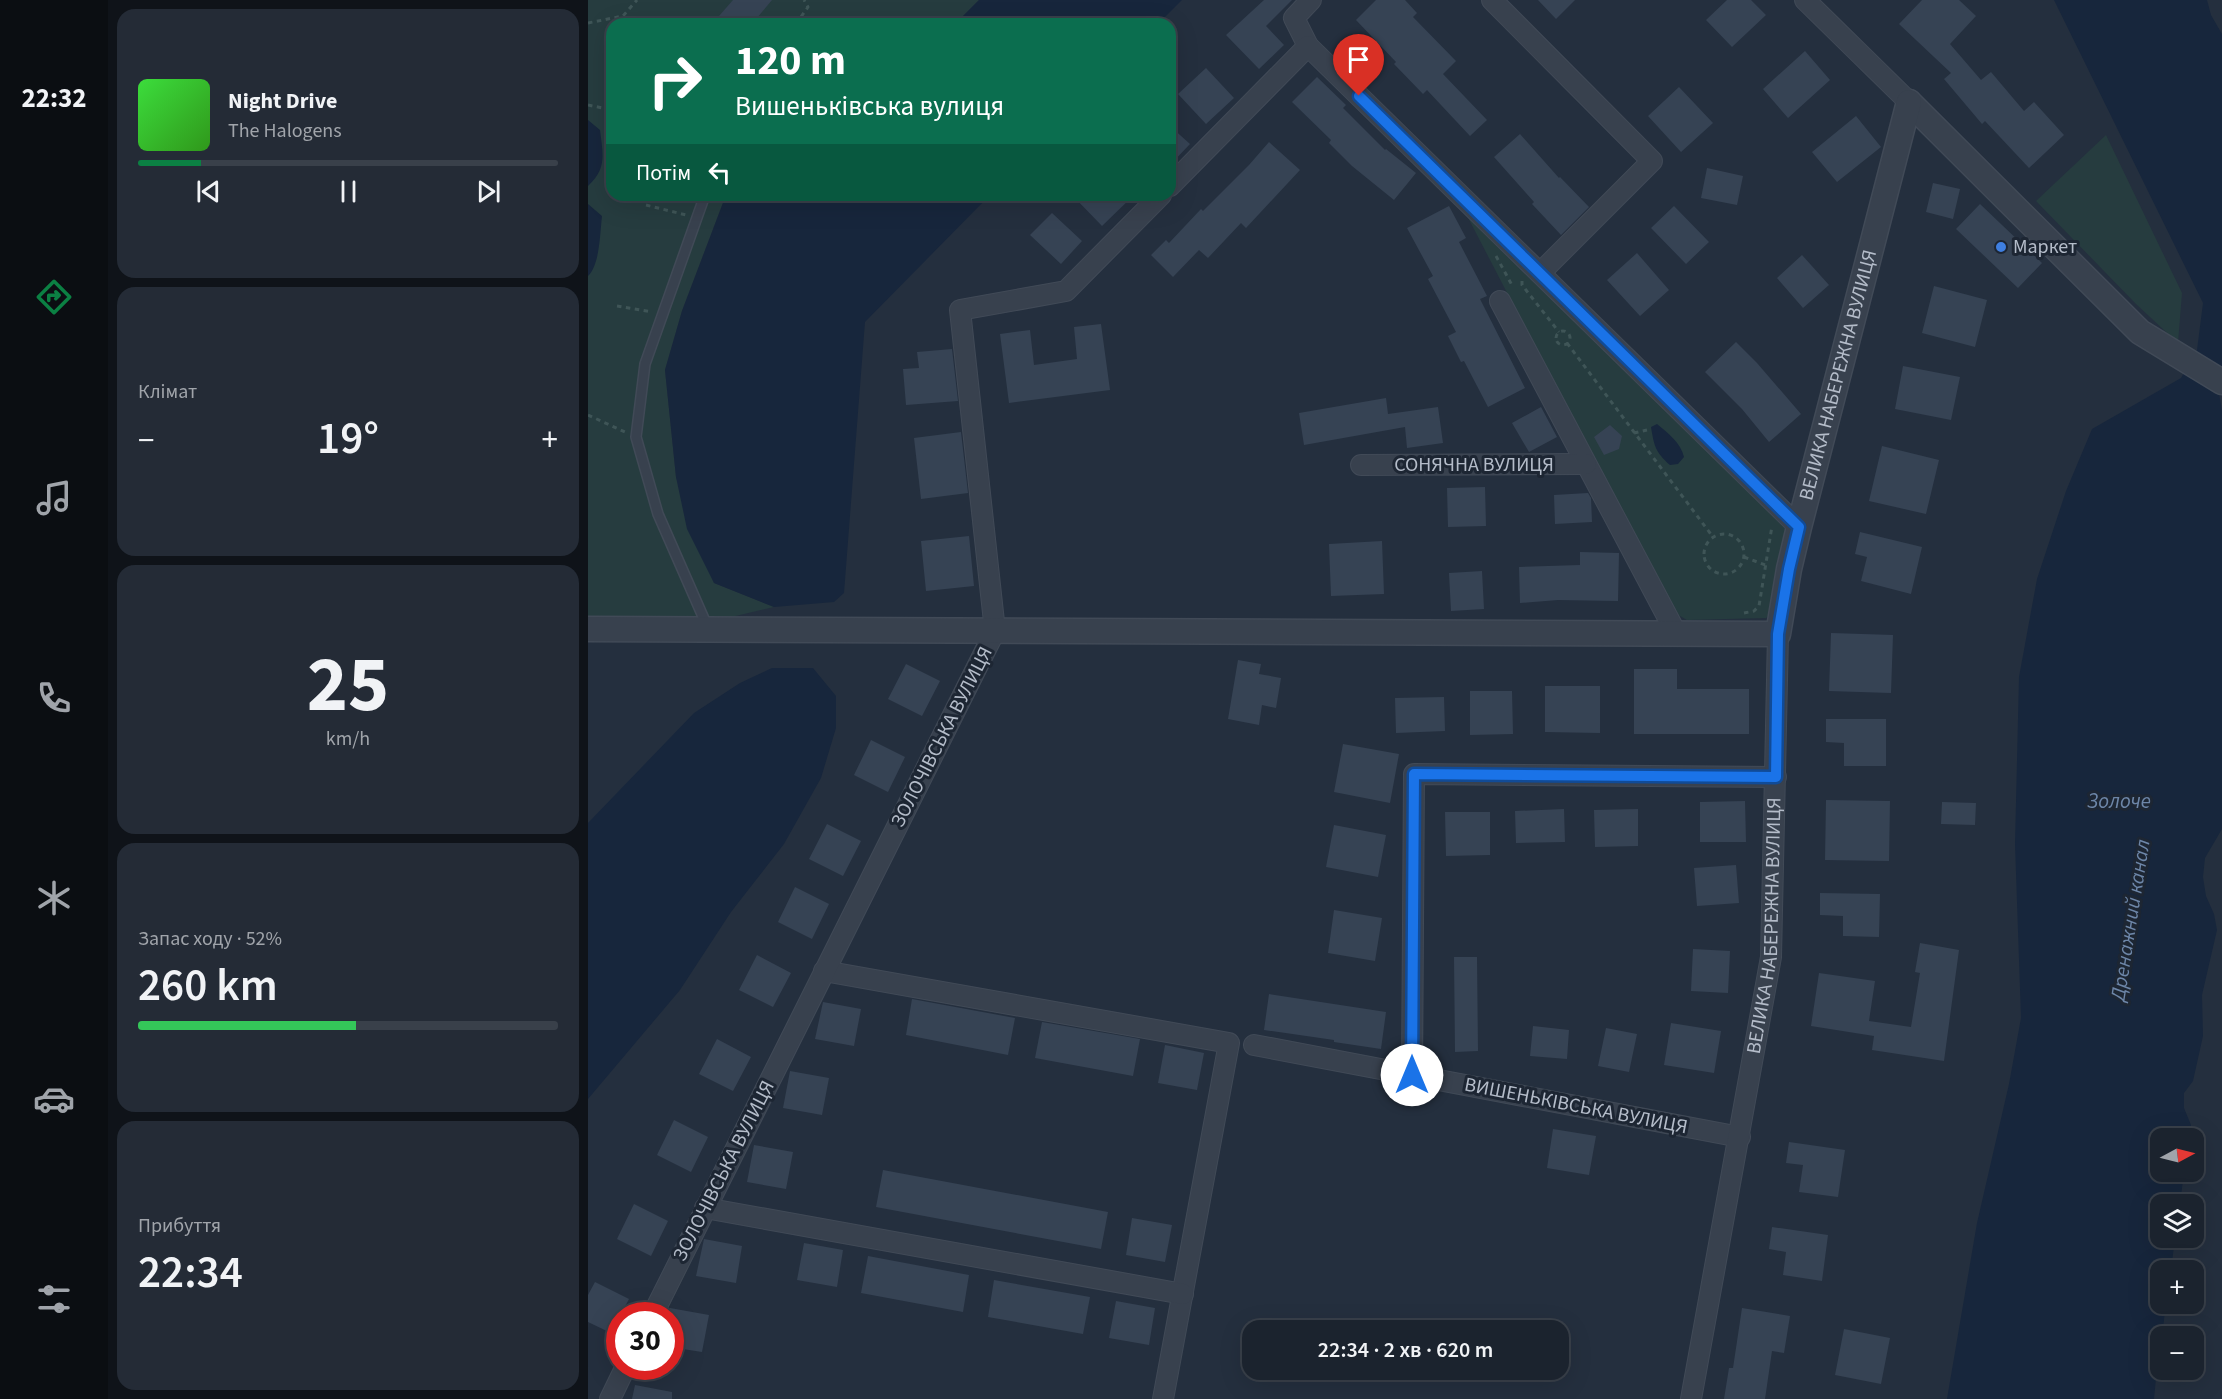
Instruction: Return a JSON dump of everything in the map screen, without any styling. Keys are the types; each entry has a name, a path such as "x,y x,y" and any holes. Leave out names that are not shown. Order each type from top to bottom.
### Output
{"street":[{"path":"1311,0 1294,18 1308,46 1531,276 1799,527"},
{"path":"1492,0 1652,161 1531,276"},
{"path":"1805,0 2140,332 2222,382"},
{"path":"1176,180 1308,46"},
{"name":"ВЕЛИКА НАБЕРЕЖНА ВУЛИЦЯ","path":"1691,1399 1771,957 1778,567 1799,527 1909,102"},
{"name":"ЗОЛОЧІВСЬКА ВУЛИЦЯ","path":"659,1302 994,631 960,310 1066,291 1155,201"},
{"name":"СОНЯЧНА ВУЛИЦЯ","path":"1509,294 1586,464 1676,633"},
{"name":"СОНЯЧНА ВУЛИЦЯ","path":"1361,465 1586,464"},
{"path":"588,629 1778,634"},
{"path":"1412,1075 1414,774 1776,777"},
{"path":"824,971 1229,1043 1163,1399"},
{"name":"ВИШЕНЬКІВСЬКА ВУЛИЦЯ","path":"1254,1045 1740,1137"},
{"path":"705,1208 1183,1294"},
{"path":"610,1399 619,1380"}],"lane":[{"path":"703,201 645,364 636,437 658,514 709,630"}],"path":[{"path":"613,18 623,16 637,0"},
{"path":"800,18 808,7 804,0"},
{"path":"588,23 606,19"},
{"path":"588,105 606,109"},
{"path":"646,205 697,218"},
{"path":"1492,249 1509,294 1522,285 1559,332"},
{"path":"616,306 663,314"},
{"path":"1559,332 1569,334 1570,340 1567,343"},
{"path":"1559,332 1557,340 1560,344 1567,343"},
{"path":"1567,343 1713,537"},
{"path":"588,415 636,437"},
{"path":"1634,433 1647,430"},
{"path":"1743,613 1754,611 1759,606 1778,567 1773,528 1770,522"},
{"path":"1719,534 1732,535 1742,544 1744,557 1742,564 1732,573 1719,574 1708,566 1703,554 1705,547 1713,537 1719,534"},
{"path":"1744,557 1778,567"}],"green space":[{"path":"588,0 979,0 961,18 606,18 606,201 724,201 682,311 665,370 676,477 714,583 774,607 723,619 588,618"},
{"path":"2106,135 2182,293 2178,343 2136,304 2036,201"},
{"path":"1463,208 1793,529 1778,610 1766,618 1687,620 1673,612"}],"water":[{"path":"979,0 1182,0 1164,18 961,18"},
{"name":"Золоче","path":"2054,0 2207,0 2211,15 2222,34 2222,389 2219,393 2222,411 2222,829 2205,858 2203,877 2206,896 2214,914 2217,930 2202,995 2203,1036 2193,1081 2184,1093 2184,1108 2191,1128 2150,1128 2150,1182 2183,1182 2181,1194 2150,1194 2150,1248 2174,1248 2172,1260 2150,1260 2150,1314 2165,1314 2163,1326 2150,1326 2150,1380 2156,1380 2154,1399 1947,1399 1977,1223 2009,1084 2021,1018 2015,844 2019,677 2037,579 2066,491 2092,429 2181,378 2197,350 2203,303"},
{"path":"588,120 600,130 603,154 601,167 588,186"},
{"path":"724,201 984,201 865,322 844,593 834,602 774,607 714,583 687,529 676,477 665,370 682,311"},
{"path":"588,204 602,216 597,256 588,276"},
{"path":"1657,424 1680,447 1684,457 1678,464 1670,465 1656,448 1651,427"},
{"path":"772,668 813,668 836,696 836,728 821,778 784,844 731,912 680,990 588,1099 588,823 694,713 740,683"}],"building":[{"path":"733,0 772,0 757,18 717,18"},
{"path":"1264,0 1292,0 1266,26 1284,45 1259,69 1226,35"},
{"path":"1376,0 1405,0 1417,13 1413,17 1456,61 1443,74 1487,120 1470,136 1427,90 1423,94 1356,20"},
{"path":"1538,0 1575,0 1556,19"},
{"path":"1727,0 1751,0 1766,15 1732,47 1706,20"},
{"path":"1922,0 1959,0 1976,16 1950,44 1981,80 1991,72 2024,111 2034,102 2064,135 2029,168 1985,121 1982,124 1944,79 1951,73 1899,24"},
{"path":"1805,51 1830,80 1788,118 1763,89"},
{"path":"1206,68 1234,98 1206,124 1178,94"},
{"path":"1317,77 1346,105 1343,108 1385,150 1416,173 1394,200 1352,166 1329,143 1331,140 1292,102"},
{"path":"1679,87 1713,123 1681,152 1648,116"},
{"path":"1856,116 1881,147 1837,182 1812,152"},
{"path":"1176,131 1190,144 1176,159"},
{"path":"1520,134 1559,178 1589,207 1561,235 1494,157"},
{"path":"1269,142 1300,170 1246,228 1241,223 1208,258 1199,250 1173,277 1151,255 1166,240 1169,243 1201,209 1203,211"},
{"path":"1707,168 1743,176 1737,205 1701,198"},
{"path":"1933,183 1960,189 1953,219 1926,212"},
{"path":"1078,201 1128,201 1102,226"},
{"path":"1980,204 2042,263 2018,288 1956,229"},
{"path":"1449,206 1466,238 1459,242 1487,296 1480,299 1525,388 1488,407 1448,336 1456,332 1428,279 1433,276 1407,228"},
{"path":"1674,206 1709,242 1686,264 1651,228"},
{"path":"1052,213 1082,241 1061,264 1030,235"},
{"path":"1637,253 1669,290 1640,316 1607,280"},
{"path":"1802,255 1829,285 1803,308 1777,278"},
{"path":"1934,286 1987,300 1975,347 1922,333"},
{"path":"1101,324 1110,390 1009,403 1000,334 1030,330 1034,365 1077,359 1074,327"},
{"path":"1736,342 1801,414 1769,442 1742,409 1705,372"},
{"path":"952,349 958,401 906,405 903,369 919,368 917,352"},
{"path":"1903,366 1960,377 1951,420 1895,409"},
{"path":"1386,398 1388,414 1438,407 1443,443 1407,448 1405,427 1304,445 1299,413"},
{"path":"1541,407 1557,437 1529,452 1512,423"},
{"path":"1610,425 1622,436 1619,449 1604,455 1594,437"},
{"path":"961,432 968,493 921,499 914,438"},
{"path":"1882,446 1939,460 1926,514 1869,501"},
{"path":"1485,487 1486,526 1448,527 1447,488"},
{"path":"1588,493 1591,498 1592,522 1555,524 1554,495"},
{"path":"1860,532 1922,547 1911,594 1861,581 1867,557 1855,554"},
{"path":"969,536 974,586 926,591 921,541"},
{"path":"1382,541 1384,594 1331,596 1329,544"},
{"path":"1580,552 1619,553 1618,601 1558,600 1520,603 1519,567 1580,565"},
{"path":"1482,571 1484,609 1451,611 1449,573"},
{"path":"1831,633 1893,635 1891,693 1829,691"},
{"path":"1238,660 1261,664 1259,674 1281,678 1276,708 1262,705 1259,725 1228,719"},
{"path":"906,664 940,681 922,716 888,699"},
{"path":"1634,669 1677,669 1677,689 1749,689 1749,734 1634,734"},
{"path":"1545,686 1600,686 1600,733 1545,732"},
{"path":"1470,691 1512,691 1513,734 1470,735"},
{"path":"1444,697 1445,731 1396,733 1395,698"},
{"path":"1826,719 1886,719 1886,766 1844,766 1844,743 1826,742"},
{"path":"871,740 905,757 888,792 854,775"},
{"path":"1343,744 1399,754 1390,803 1334,792"},
{"path":"1826,800 1890,801 1889,861 1825,860"},
{"path":"1745,801 1746,842 1700,842 1700,802"},
{"path":"1942,802 1976,803 1975,825 1941,824"},
{"path":"1564,809 1565,842 1516,843 1515,811"},
{"path":"1638,809 1638,846 1595,847 1594,810"},
{"path":"1445,812 1490,812 1490,855 1446,856"},
{"path":"827,824 861,841 843,876 809,859"},
{"path":"1334,825 1386,835 1378,877 1326,867"},
{"path":"1736,865 1739,903 1697,906 1694,868"},
{"path":"795,887 829,904 812,939 778,922"},
{"path":"1820,893 1880,894 1879,937 1843,936 1843,916 1820,915"},
{"path":"1334,910 1382,918 1375,961 1328,953"},
{"path":"1920,943 1959,950 1944,1061 1872,1050 1874,1036 1811,1026 1819,973 1875,981 1869,1021 1911,1027 1920,973 1915,972"},
{"path":"1693,949 1730,951 1728,993 1691,991"},
{"path":"757,955 791,973 773,1007 739,990"},
{"path":"1454,957 1477,957 1478,1051 1455,1052"},
{"path":"1269,994 1386,1012 1381,1049 1264,1030"},
{"path":"912,999 1015,1018 1008,1055 906,1035"},
{"path":"823,1002 861,1009 854,1046 815,1039"},
{"path":"1042,1022 1140,1039 1133,1076 1035,1058"},
{"path":"1671,1023 1721,1031 1714,1073 1664,1065"},
{"path":"1533,1026 1569,1030 1567,1059 1530,1056"},
{"path":"1606,1028 1637,1034 1629,1072 1598,1066"},
{"path":"717,1039 751,1057 733,1091 699,1074"},
{"path":"1165,1045 1204,1053 1197,1090 1158,1083"},
{"path":"790,1071 829,1078 822,1115 783,1108"},
{"path":"674,1120 708,1137 691,1172 657,1155"},
{"path":"1553,1129 1596,1136 1589,1175 1547,1168"},
{"path":"1789,1142 1845,1150 1838,1197 1799,1192 1803,1165 1786,1163"},
{"path":"754,1145 793,1152 786,1189 747,1182"},
{"path":"883,1170 1108,1212 1101,1249 876,1207"},
{"path":"634,1204 668,1221 651,1256 617,1239"},
{"path":"1132,1218 1172,1225 1165,1262 1126,1255"},
{"path":"1772,1227 1828,1235 1822,1281 1783,1275 1786,1252 1769,1249"},
{"path":"704,1239 742,1246 736,1283 696,1276"},
{"path":"804,1243 843,1250 837,1287 797,1280"},
{"path":"868,1256 969,1275 963,1312 861,1293"},
{"path":"994,1280 1090,1297 1083,1334 988,1317"},
{"path":"595,1282 629,1299 627,1302 606,1302 606,1331 588,1322 588,1295"},
{"path":"1116,1301 1155,1308 1149,1345 1109,1338"},
{"path":"1742,1308 1790,1316 1784,1353 1772,1351 1765,1399 1724,1399 1729,1368 1733,1368"},
{"path":"684,1311 709,1315 702,1352 684,1349"},
{"path":"1844,1329 1890,1338 1881,1384 1835,1375"},
{"path":"635,1385 672,1392 672,1399 632,1399"}],"place":[{"name":"Маркет","path":"2001,247"}],"route":[{"path":"1359,96 1799,527 1778,634 1776,777 1414,774 1412,1075"}],"water label":[{"name":"Дренажний канал","path":"2130,920"}]}
